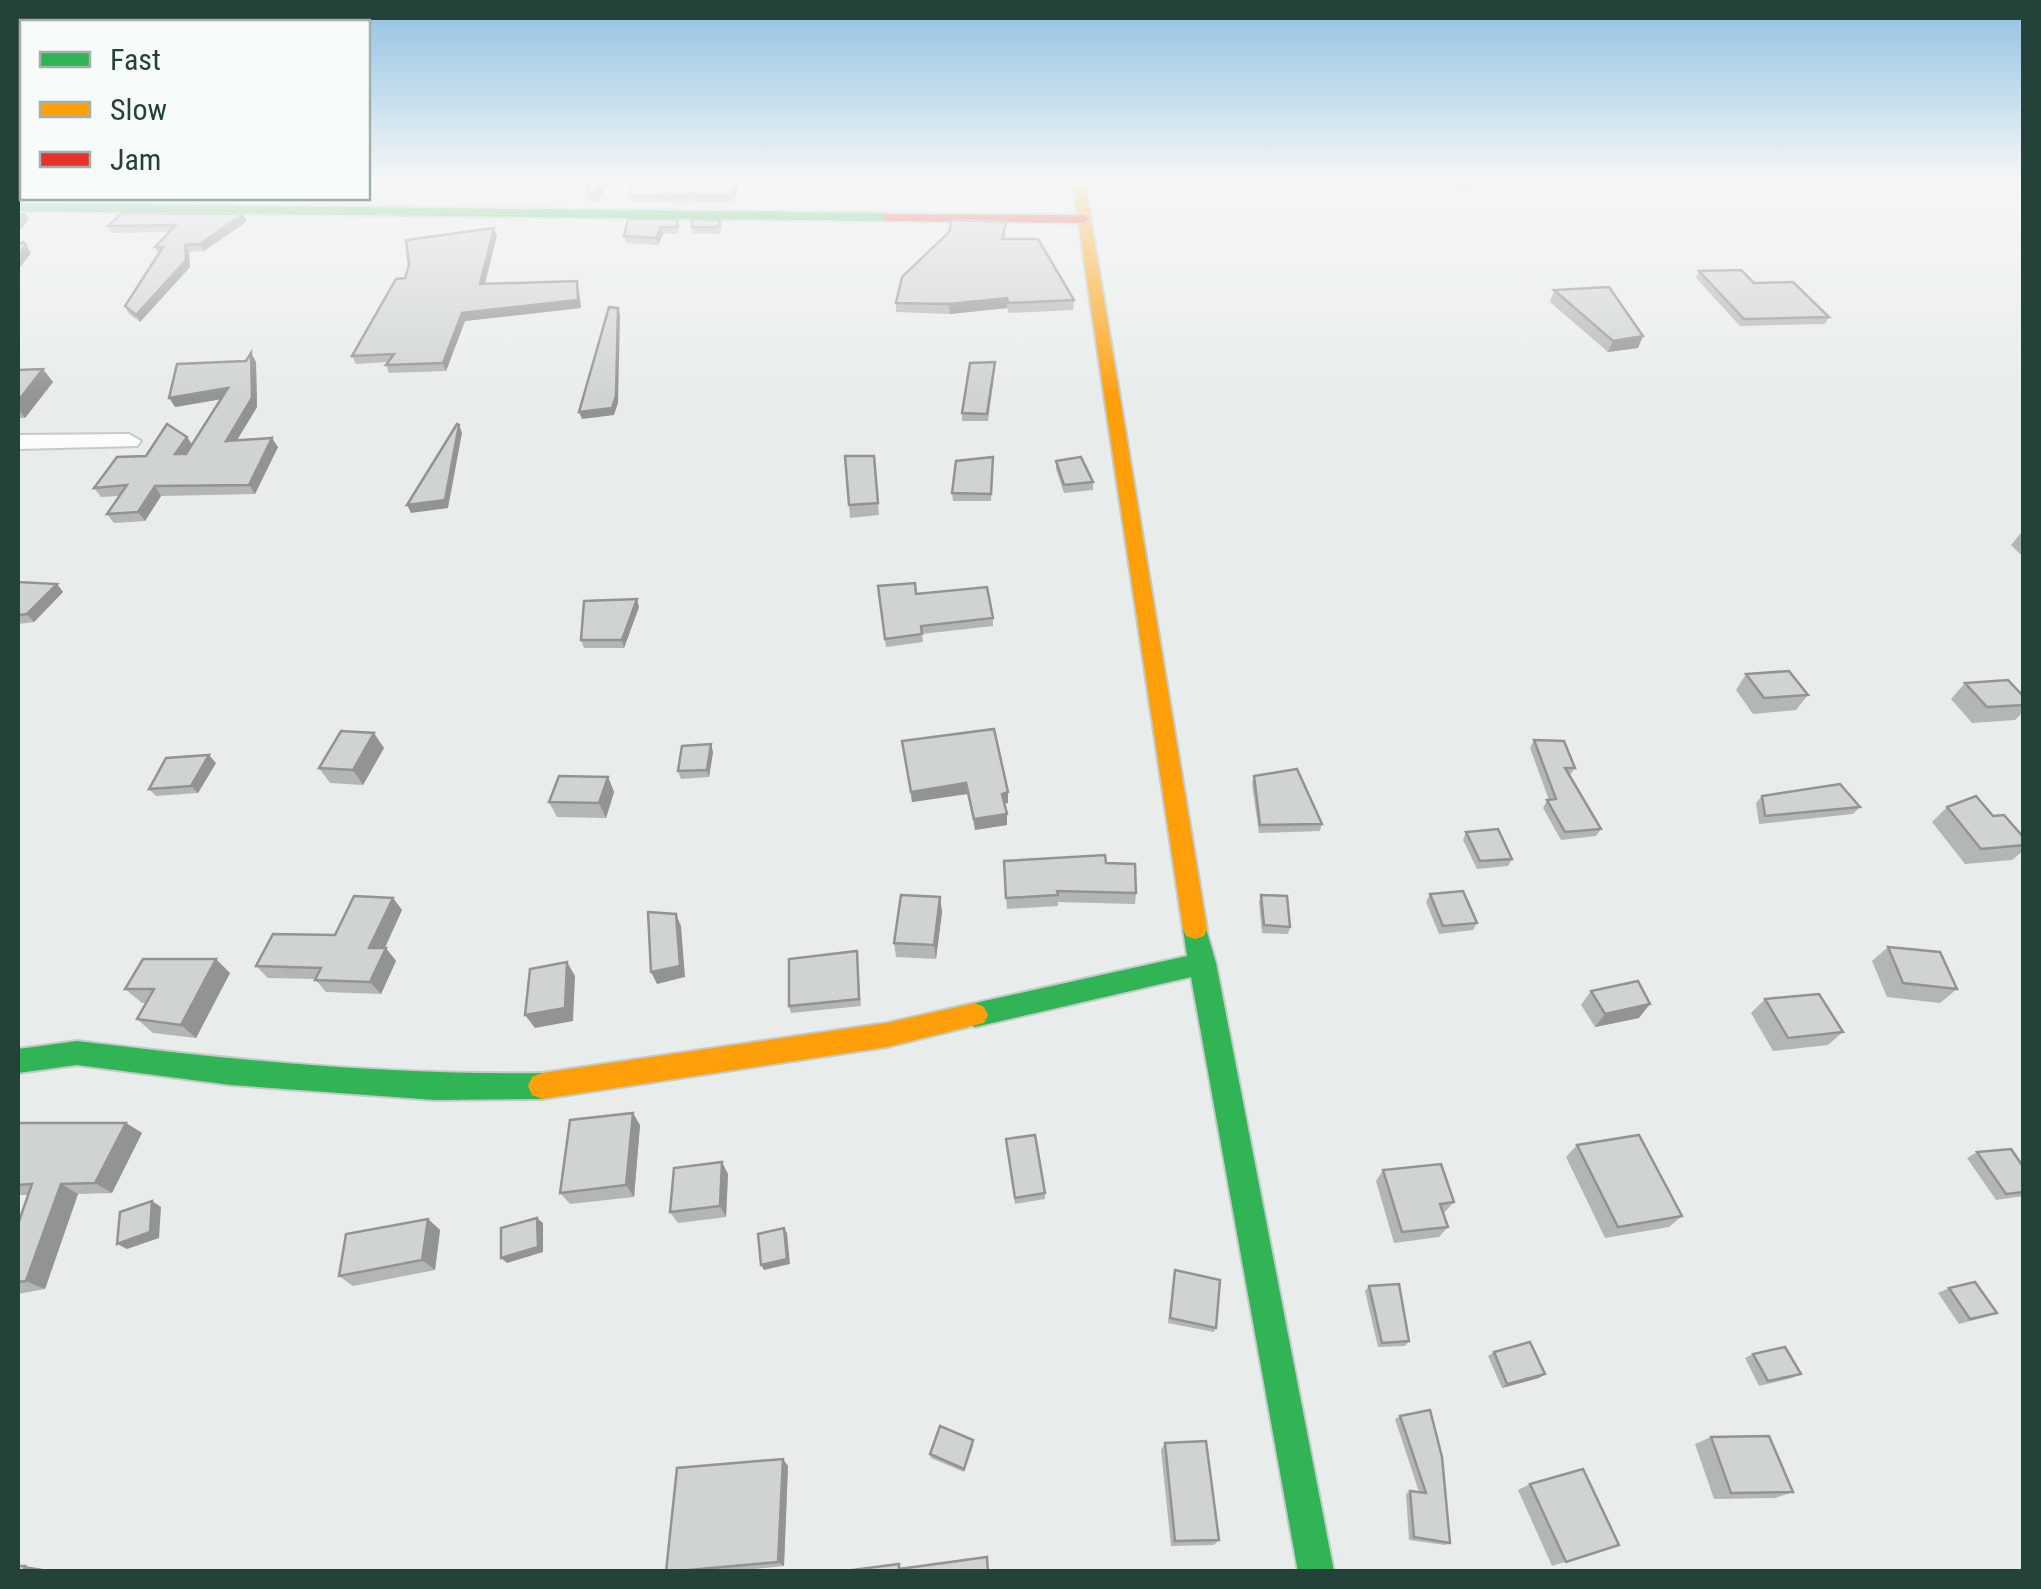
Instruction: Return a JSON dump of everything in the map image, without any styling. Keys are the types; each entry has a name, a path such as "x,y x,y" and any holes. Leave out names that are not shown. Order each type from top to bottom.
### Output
{"street":[{"path":"1090,252 1186,880 1316,1572"},
{"path":"18,442 129,441"},
{"path":"18,1061 77,1053 231,1072 435,1088 532,1088 887,1036 1203,963"}],"building":[{"path":"160,252 185,252 186,260 136,315 125,306"},
{"path":"407,252 488,252 480,284 577,281 578,300 462,313 443,363 386,365 394,354 352,356 396,279 405,278"},
{"path":"928,252 1046,252 1074,300 1008,303 1007,298 949,304 896,303 902,277"},
{"path":"1741,270 1754,283 1793,282 1829,317 1744,319 1699,271"},
{"path":"1609,287 1643,336 1613,341 1554,290"},
{"path":"609,307 618,308 616,396 612,408 579,412"},
{"path":"251,353 252,398 226,441 272,438 249,485 155,486 138,512 107,514 127,485 94,488 117,457 146,456 167,424 187,437 175,454 186,454 228,388 169,398 177,364 246,361"},
{"path":"995,362 987,414 962,413 970,363"},
{"path":"43,369 18,401 18,370"},
{"path":"457,424 445,500 407,505"},
{"path":"845,456 874,456 878,503 849,505"},
{"path":"993,457 991,494 952,493 956,461"},
{"path":"1081,457 1093,482 1064,485 1056,461"},
{"path":"18,582 57,584 27,614 18,615"},
{"path":"915,583 916,594 987,587 993,618 921,626 922,634 885,639 878,586"},
{"path":"637,599 622,640 581,640 584,601"},
{"path":"1789,671 1808,695 1764,698 1746,674"},
{"path":"2008,680 2024,697 2024,705 1987,707 1965,683"},
{"path":"994,729 1008,792 1002,794 1007,814 974,819 966,783 911,792 902,741"},
{"path":"341,731 374,733 353,770 319,768"},
{"path":"1534,740 1564,741 1575,768 1565,768 1601,829 1565,832 1547,800 1556,799"},
{"path":"711,744 707,770 678,771 682,746"},
{"path":"209,755 191,786 149,789 166,758"},
{"path":"1297,769 1322,824 1260,825 1254,776"},
{"path":"559,776 608,777 599,803 549,802"},
{"path":"1840,784 1860,807 1765,816 1762,796"},
{"path":"1976,796 1993,816 2004,815 2024,838 2024,845 1981,849 1947,807"},
{"path":"1498,829 1512,859 1480,861 1466,832"},
{"path":"1105,855 1106,863 1135,864 1136,893 1057,891 1058,895 1006,898 1004,861"},
{"path":"1463,891 1477,923 1443,926 1430,894"},
{"path":"901,895 940,897 934,945 894,943"},
{"path":"1261,895 1287,896 1290,927 1264,925"},
{"path":"354,896 393,898 369,948 386,948 370,982 315,980 321,968 256,966 273,934 335,935"},
{"path":"648,912 676,914 680,966 651,972"},
{"path":"1888,947 1940,952 1957,989 1903,983"},
{"path":"857,951 859,999 789,1006 789,959"},
{"path":"143,959 216,959 181,1025 137,1019 154,989 125,989"},
{"path":"567,962 565,1008 525,1015 530,969"},
{"path":"1638,981 1650,1004 1605,1014 1591,991"},
{"path":"1819,994 1843,1032 1788,1038 1765,999"},
{"path":"633,1113 626,1185 560,1193 570,1120"},
{"path":"18,1123 126,1123 95,1183 61,1184 26,1281 18,1282 18,1224 32,1184 18,1185"},
{"path":"1035,1135 1045,1193 1015,1198 1006,1139"},
{"path":"1639,1135 1682,1216 1618,1227 1577,1145"},
{"path":"2011,1149 2024,1168 2024,1192 2006,1194 1977,1152"},
{"path":"722,1162 720,1206 670,1212 674,1168"},
{"path":"1441,1164 1454,1202 1440,1204 1448,1227 1402,1232 1383,1170"},
{"path":"152,1201 150,1232 117,1244 120,1212"},
{"path":"537,1218 538,1247 501,1258 501,1228"},
{"path":"428,1219 422,1260 339,1276 346,1234"},
{"path":"784,1228 787,1259 761,1265 758,1234"},
{"path":"1175,1270 1220,1280 1216,1328 1170,1318"},
{"path":"1975,1282 1997,1313 1970,1319 1949,1288"},
{"path":"1399,1284 1409,1341 1382,1343 1369,1286"},
{"path":"1530,1342 1545,1374 1507,1384 1494,1352"},
{"path":"1785,1347 1801,1374 1768,1381 1753,1354"},
{"path":"1430,1410 1442,1457 1450,1543 1414,1537 1410,1491 1426,1493 1400,1416"},
{"path":"940,1426 973,1440 964,1469 930,1454"},
{"path":"1769,1436 1793,1492 1731,1493 1711,1437"},
{"path":"1206,1441 1219,1540 1175,1541 1165,1443"},
{"path":"783,1459 778,1562 666,1572 677,1468"},
{"path":"1583,1469 1619,1545 1566,1562 1530,1484"},
{"path":"987,1557 988,1572 837,1572 899,1564 899,1569"}],"traffic: fast":[{"path":"1195,929 1316,1572"},
{"path":"975,1015 1203,963"},
{"path":"18,1061 77,1053 231,1072 435,1087 542,1086"}],"traffic: slow":[{"path":"1090,252 1195,929"},
{"path":"542,1086 887,1035 975,1015"}]}
